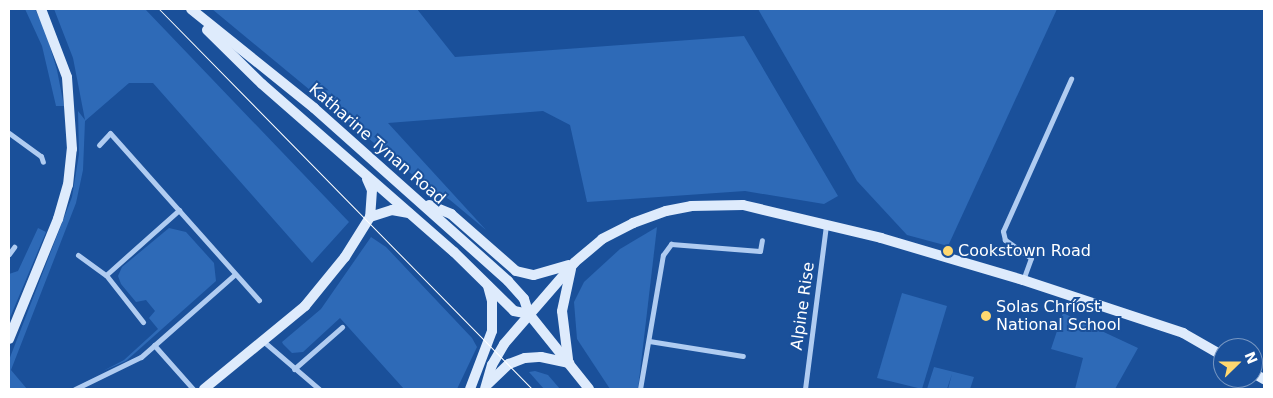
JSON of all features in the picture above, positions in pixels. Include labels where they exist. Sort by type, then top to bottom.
[{"type":"street","points":[[9,339],[58,219],[68,185],[72,149],[67,77],[42,9]]},
{"type":"street","name":"Katharine Tynan Road","points":[[190,9],[262,84],[411,214],[514,311],[529,314]]},
{"type":"street","name":"Katharine Tynan Road","points":[[190,9],[314,108],[508,282],[524,298],[529,314],[589,389]]},
{"type":"street","points":[[1023,280],[1031,258],[1005,240],[1003,231],[1071,79]]},
{"type":"street","points":[[9,133],[41,156],[43,162]]},
{"type":"street","points":[[100,145],[110,133],[259,300]]},
{"type":"street","name":"Katharine Tynan Road","points":[[365,175],[372,190],[370,216]]},
{"type":"street","points":[[421,202],[451,214],[516,271],[534,275],[574,262]]},
{"type":"street","points":[[485,387],[498,354],[529,314],[574,262],[602,239],[633,223],[666,211],[691,206],[742,205],[881,238],[1023,280],[1183,333],[1213,350]]},
{"type":"street","points":[[106,275],[179,210]]},
{"type":"street","points":[[204,389],[305,306],[345,257],[370,216],[392,210],[411,214]]},
{"type":"street","name":"Alpine Rise","points":[[805,389],[826,226]]},
{"type":"street","points":[[640,389],[663,255],[671,244],[760,252],[762,240]]},
{"type":"street","points":[[9,254],[14,247]]},
{"type":"street","points":[[78,254],[106,275],[143,322]]},
{"type":"street","points":[[485,387],[509,364],[525,358],[541,357],[569,363],[562,311],[567,278],[574,262]]},
{"type":"street","points":[[75,389],[141,357],[235,274]]},
{"type":"street","points":[[470,389],[492,331],[492,301],[486,283]]},
{"type":"street","points":[[294,369],[342,327]]},
{"type":"street","points":[[263,340],[319,389]]},
{"type":"street","points":[[649,341],[743,356]]},
{"type":"street","points":[[154,345],[193,389]]},
{"type":"shaded area","points":[[25,9],[35,9],[45,30],[57,70],[64,106],[56,106],[42,46]]},
{"type":"shaded area","points":[[54,9],[145,9],[349,222],[312,263],[153,83],[129,83],[85,121],[83,170],[76,203],[11,370],[27,389],[9,389],[9,360],[72,197],[79,154],[78,111],[85,120],[73,58]]},
{"type":"shaded area","points":[[212,9],[417,9],[455,57],[744,36],[838,196],[824,204],[745,191],[587,202],[570,125],[543,111],[388,123],[486,230],[450,200],[420,181]]},
{"type":"shaded area","points":[[758,9],[1057,9],[948,246],[907,235],[857,181]]},
{"type":"shaded area","points":[[657,227],[638,389],[610,389],[577,339],[574,302],[584,282],[620,249]]},
{"type":"shaded area","points":[[38,228],[46,232],[9,320],[9,274],[18,271]]},
{"type":"shaded area","points":[[169,228],[186,232],[214,263],[216,281],[126,361],[103,371],[124,360],[158,329],[149,318],[155,311],[146,300],[136,302],[121,284],[118,276],[122,267]]},
{"type":"shaded area","points":[[371,237],[386,247],[472,338],[477,347],[457,389],[404,389],[340,318],[303,352],[292,353],[283,344],[282,342],[321,309]]},
{"type":"shaded area","points":[[902,293],[947,306],[922,389],[877,378]]},
{"type":"shaded area","points":[[1063,313],[1138,348],[1115,389],[1075,389],[1083,358],[1051,349]]},
{"type":"shaded area","points":[[934,367],[974,377],[970,389],[948,389],[952,374],[947,389],[927,389]]},
{"type":"shaded area","points":[[535,371],[548,375],[560,389],[544,389],[529,372]]},
{"type":"tram line","points":[[159,9],[532,389]]},
{"type":"place","name":"Cookstown Road","points":[[948,251]]},
{"type":"place","name":"Solas Chríost National School","points":[[986,316]]}]
